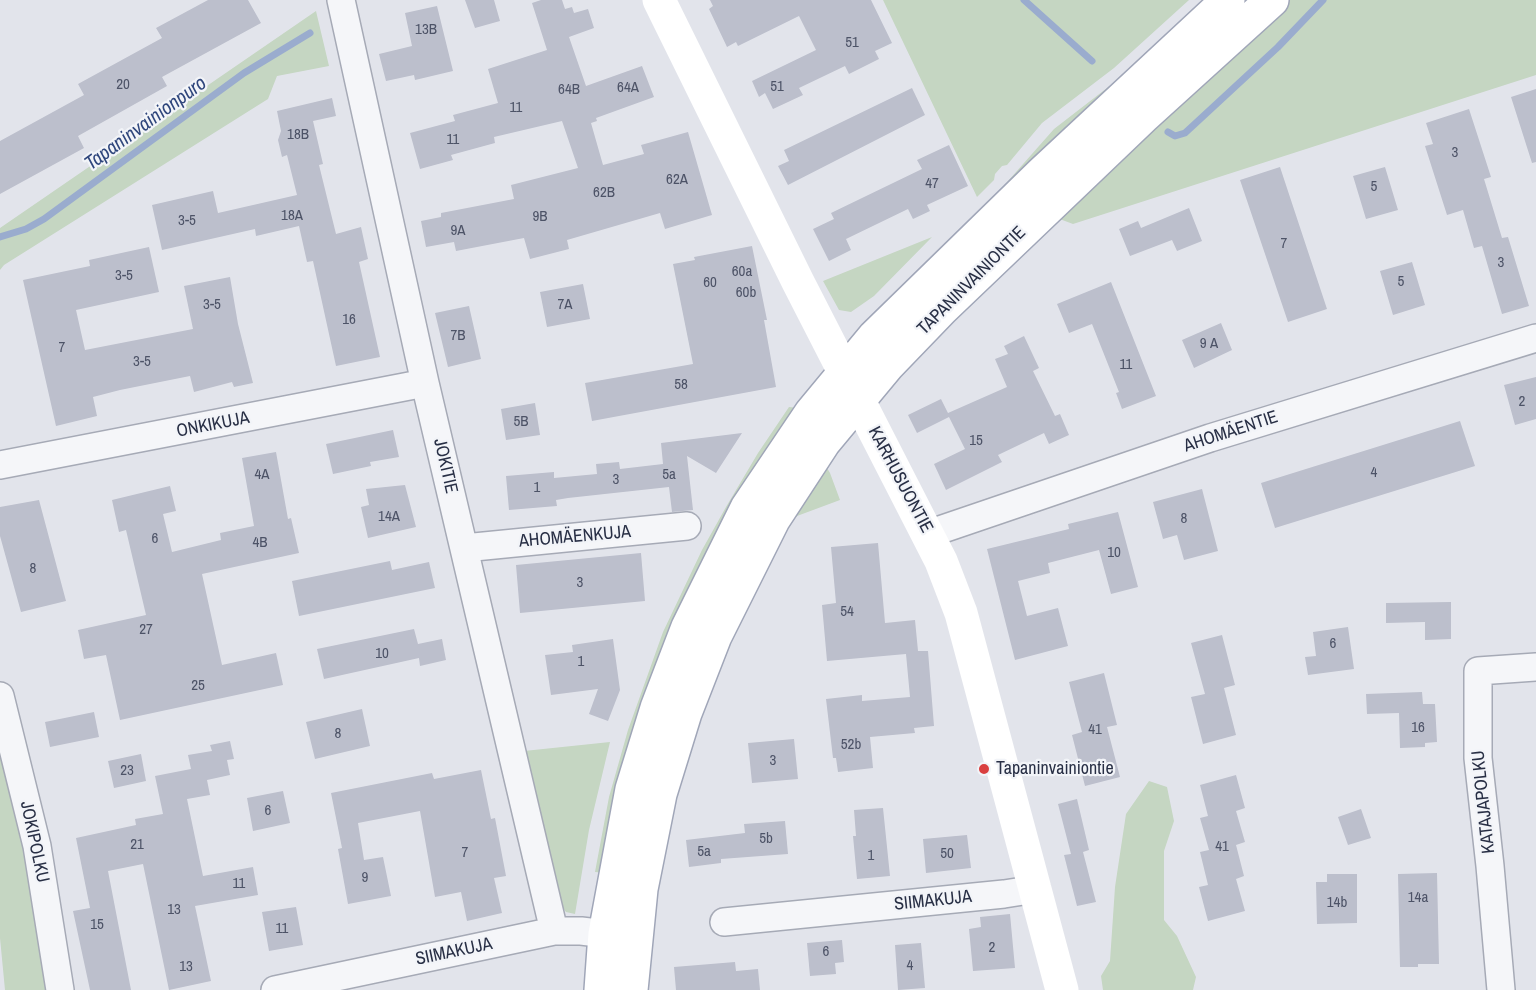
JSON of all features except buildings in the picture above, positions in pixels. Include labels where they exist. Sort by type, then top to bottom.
[{"type":"main road","name":"KARHUSUONTIE","points":[[658,0],[859,402],[928,534],[962,613],[1062,990]]},
{"type":"main road","name":"TAPANINVAINIONTIE","points":[[631,990],[620,936],[632,789],[657,708],[688,627],[747,508],[811,412],[874,337],[1042,173],[1228,0]]},
{"type":"main road","name":"TAPANINVAINIONTIE","points":[[601,990],[620,936],[642,889],[660,794],[685,713],[715,636],[774,520],[824,442],[888,365],[1018,234],[1272,0]]},
{"type":"street","name":"JOKITIE","points":[[341,0],[425,383],[554,931]]},
{"type":"street","name":"AHOMÄENTIE","points":[[928,534],[1210,438],[1536,338]]},
{"type":"street","name":"ONKIKUJA","points":[[0,465],[425,383]]},
{"type":"street","name":"AHOMÄENKUJA","points":[[464,548],[687,526]]},
{"type":"street","name":"KATAJAPOLKU","points":[[1500,990],[1478,758],[1478,671],[1536,667]]},
{"type":"street","name":"JOKIPOLKU","points":[[0,696],[37,846],[60,990]]},
{"type":"street","name":"SIIMAKUJA","points":[[724,922],[981,897],[1036,889]]},
{"type":"street","name":"SIIMAKUJA","points":[[275,990],[554,931],[581,931],[620,936]]},
{"type":"green space","points":[[883,0],[1189,0],[1114,68],[1042,123],[977,197]]},
{"type":"green space","points":[[1281,0],[1536,0],[1536,75],[1073,224],[1057,218]]},
{"type":"green space","points":[[316,11],[329,66],[277,76],[268,99],[4,265],[0,270],[0,228]]},
{"type":"green space","points":[[1129,71],[873,315],[1001,189],[1054,129]]},
{"type":"green space","points":[[932,237],[874,296],[851,312],[839,310],[823,281]]},
{"type":"green space","points":[[789,407],[799,408],[606,873],[595,872],[609,797],[628,730],[663,632],[702,550],[726,507]]},
{"type":"green space","points":[[822,460],[830,473],[840,500],[797,516],[782,534],[765,565],[726,647],[697,722],[675,794],[657,881],[650,882],[656,844],[677,766],[691,718],[719,645],[744,591],[778,529]]},
{"type":"green space","points":[[0,731],[26,835],[51,990],[5,990],[0,938]]},
{"type":"green space","points":[[610,742],[589,830],[575,914],[566,912],[559,903],[524,751]]},
{"type":"green space","points":[[1149,781],[1167,787],[1174,821],[1164,851],[1164,920],[1177,936],[1196,977],[1193,990],[1103,990],[1101,976],[1110,961],[1115,887],[1126,814]]},
{"type":"waterway","name":"Tapaninvainionpuro","points":[[1024,0],[1092,61]]},
{"type":"waterway","name":"Tapaninvainionpuro","points":[[1168,132],[1175,136],[1185,133],[1278,47],[1323,0]]},
{"type":"waterway","name":"Tapaninvainionpuro","points":[[0,237],[26,229],[44,219],[244,73],[310,33]]},
{"type":"place","name":"Tapaninvainiontie","points":[[984,769]]}]
